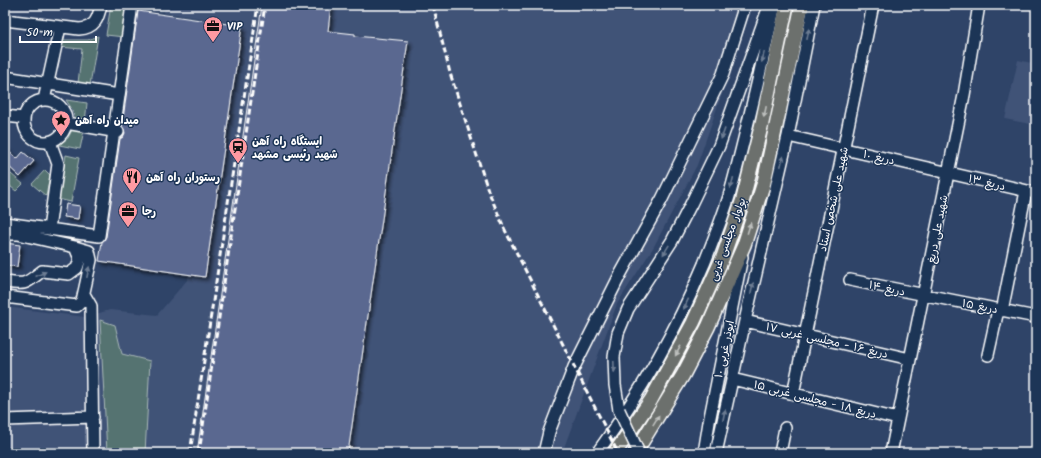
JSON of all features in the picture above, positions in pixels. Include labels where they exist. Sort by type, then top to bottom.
[{"type":"main road","points":[[770,88],[779,5]]},
{"type":"main road","name":"بولوار مجلسی غربی","points":[[615,453],[651,400],[693,323],[723,257],[743,200],[770,88],[787,5]]},
{"type":"main road","name":"بولوار مجلسی غربی","points":[[635,453],[683,375],[708,327],[744,245],[764,182],[802,5]]},
{"type":"street","points":[[5,20],[87,29],[93,24],[98,16],[101,5]]},
{"type":"street","points":[[5,223],[99,236],[116,132],[119,95],[132,5]]},
{"type":"street","points":[[544,453],[549,432],[574,367],[620,275],[662,199],[723,74],[745,5]]},
{"type":"street","points":[[639,453],[619,410],[615,385],[614,357],[618,333],[628,309],[678,228],[719,146],[769,5]]},
{"type":"street","points":[[597,453],[655,365],[676,326],[712,245],[730,194],[775,5]]},
{"type":"street","points":[[716,453],[788,136],[814,5]]},
{"type":"street","name":"شهید علی شخص استاد","points":[[793,394],[873,5]]},
{"type":"street","name":"شهید علی دریغ","points":[[891,453],[964,95],[979,5]]},
{"type":"street","points":[[44,100],[60,27]]},
{"type":"street","points":[[5,77],[119,95]]},
{"type":"street","points":[[44,100],[51,101],[58,104],[66,116],[65,129],[56,139],[50,142],[43,142],[36,140],[27,131],[24,125],[24,118],[26,111],[37,102],[44,100]]},
{"type":"street","points":[[5,116],[24,118]]},
{"type":"street","points":[[66,123],[116,132]]},
{"type":"street","name":"دریغ ۱۰","points":[[788,136],[948,173]]},
{"type":"street","points":[[49,229],[58,164],[50,142]]},
{"type":"street","name":"دریغ ۱۳","points":[[948,173],[1031,192]]},
{"type":"street","points":[[988,355],[1031,192]]},
{"type":"street","points":[[5,234],[18,234],[75,247],[89,251],[91,255],[84,294],[82,301],[77,306],[5,297]]},
{"type":"street","name":"ابوذر غربی ۱۰","points":[[704,453],[744,245]]},
{"type":"street","points":[[5,282],[25,284],[42,271],[69,274],[73,272],[79,264],[80,259],[75,247]]},
{"type":"street","name":"دریغ ۱۴","points":[[850,280],[923,295]]},
{"type":"street","points":[[84,294],[91,306],[94,453]]},
{"type":"street","name":"دریغ ۱۵","points":[[923,295],[1036,317]]},
{"type":"street","name":"دریغ ۱۶ - مجلسی غربی ۱۷","points":[[745,321],[910,359]]},
{"type":"street","name":"دریغ ۱۸ - مجلسی غربی ۱۵","points":[[732,378],[898,419]]},
{"type":"street","points":[[5,420],[93,417]]},
{"type":"street","points":[[780,453],[785,428]]},
{"type":"shaded area","points":[[165,5],[753,5],[697,165],[653,248],[617,304],[562,453],[5,453],[5,307],[85,317],[110,310],[157,315],[188,279],[225,22],[164,13]]},
{"type":"shaded area","points":[[1018,60],[1036,64],[1036,125],[1005,119]]},
{"type":"green space","points":[[111,5],[129,5],[124,37],[106,35]]},
{"type":"green space","points":[[98,36],[90,85],[78,83],[82,49],[59,47],[64,40],[88,40]]},
{"type":"green space","points":[[66,100],[87,103],[85,123],[75,120],[72,109]]},
{"type":"green space","points":[[73,128],[84,130],[80,149],[59,145],[68,138]]},
{"type":"green space","points":[[66,155],[79,158],[71,202],[58,199]]},
{"type":"green space","points":[[5,169],[23,184],[16,191],[5,182]]},
{"type":"green space","points":[[45,170],[50,175],[46,196],[32,184]]},
{"type":"green space","points":[[100,320],[115,325],[122,354],[150,361],[145,453],[107,453]]},
{"type":"building","points":[[262,5],[331,5],[328,31],[355,34],[355,36],[408,41],[348,453],[197,453]]},
{"type":"building","name":"ایستگاه راه آهن شهید رئیسی مشهد","points":[[138,11],[242,26],[205,277],[99,261],[102,242],[106,237],[120,139],[125,133],[122,126]]},
{"type":"building","points":[[5,148],[17,159],[23,152],[34,161],[20,177],[5,163]]},
{"type":"building","points":[[66,204],[80,206],[78,219],[64,217]]},
{"type":"building","points":[[5,243],[20,245],[17,267],[5,265]]},
{"type":"railway","points":[[190,453],[258,5]]},
{"type":"railway","points":[[199,453],[265,5]]},
{"type":"railway","points":[[433,5],[450,73],[488,190],[505,230],[618,453]]},
{"type":"place","name":"VIP","points":[[213,43]]},
{"type":"place","name":"میدان راه آهن","points":[[61,137]]},
{"type":"place","name":"ایستگاه راه آهن شهید رئیسی مشهد","points":[[238,164]]},
{"type":"place","name":"رستوران راه آهن","points":[[132,194]]},
{"type":"place","name":"رجا","points":[[128,228]]}]
